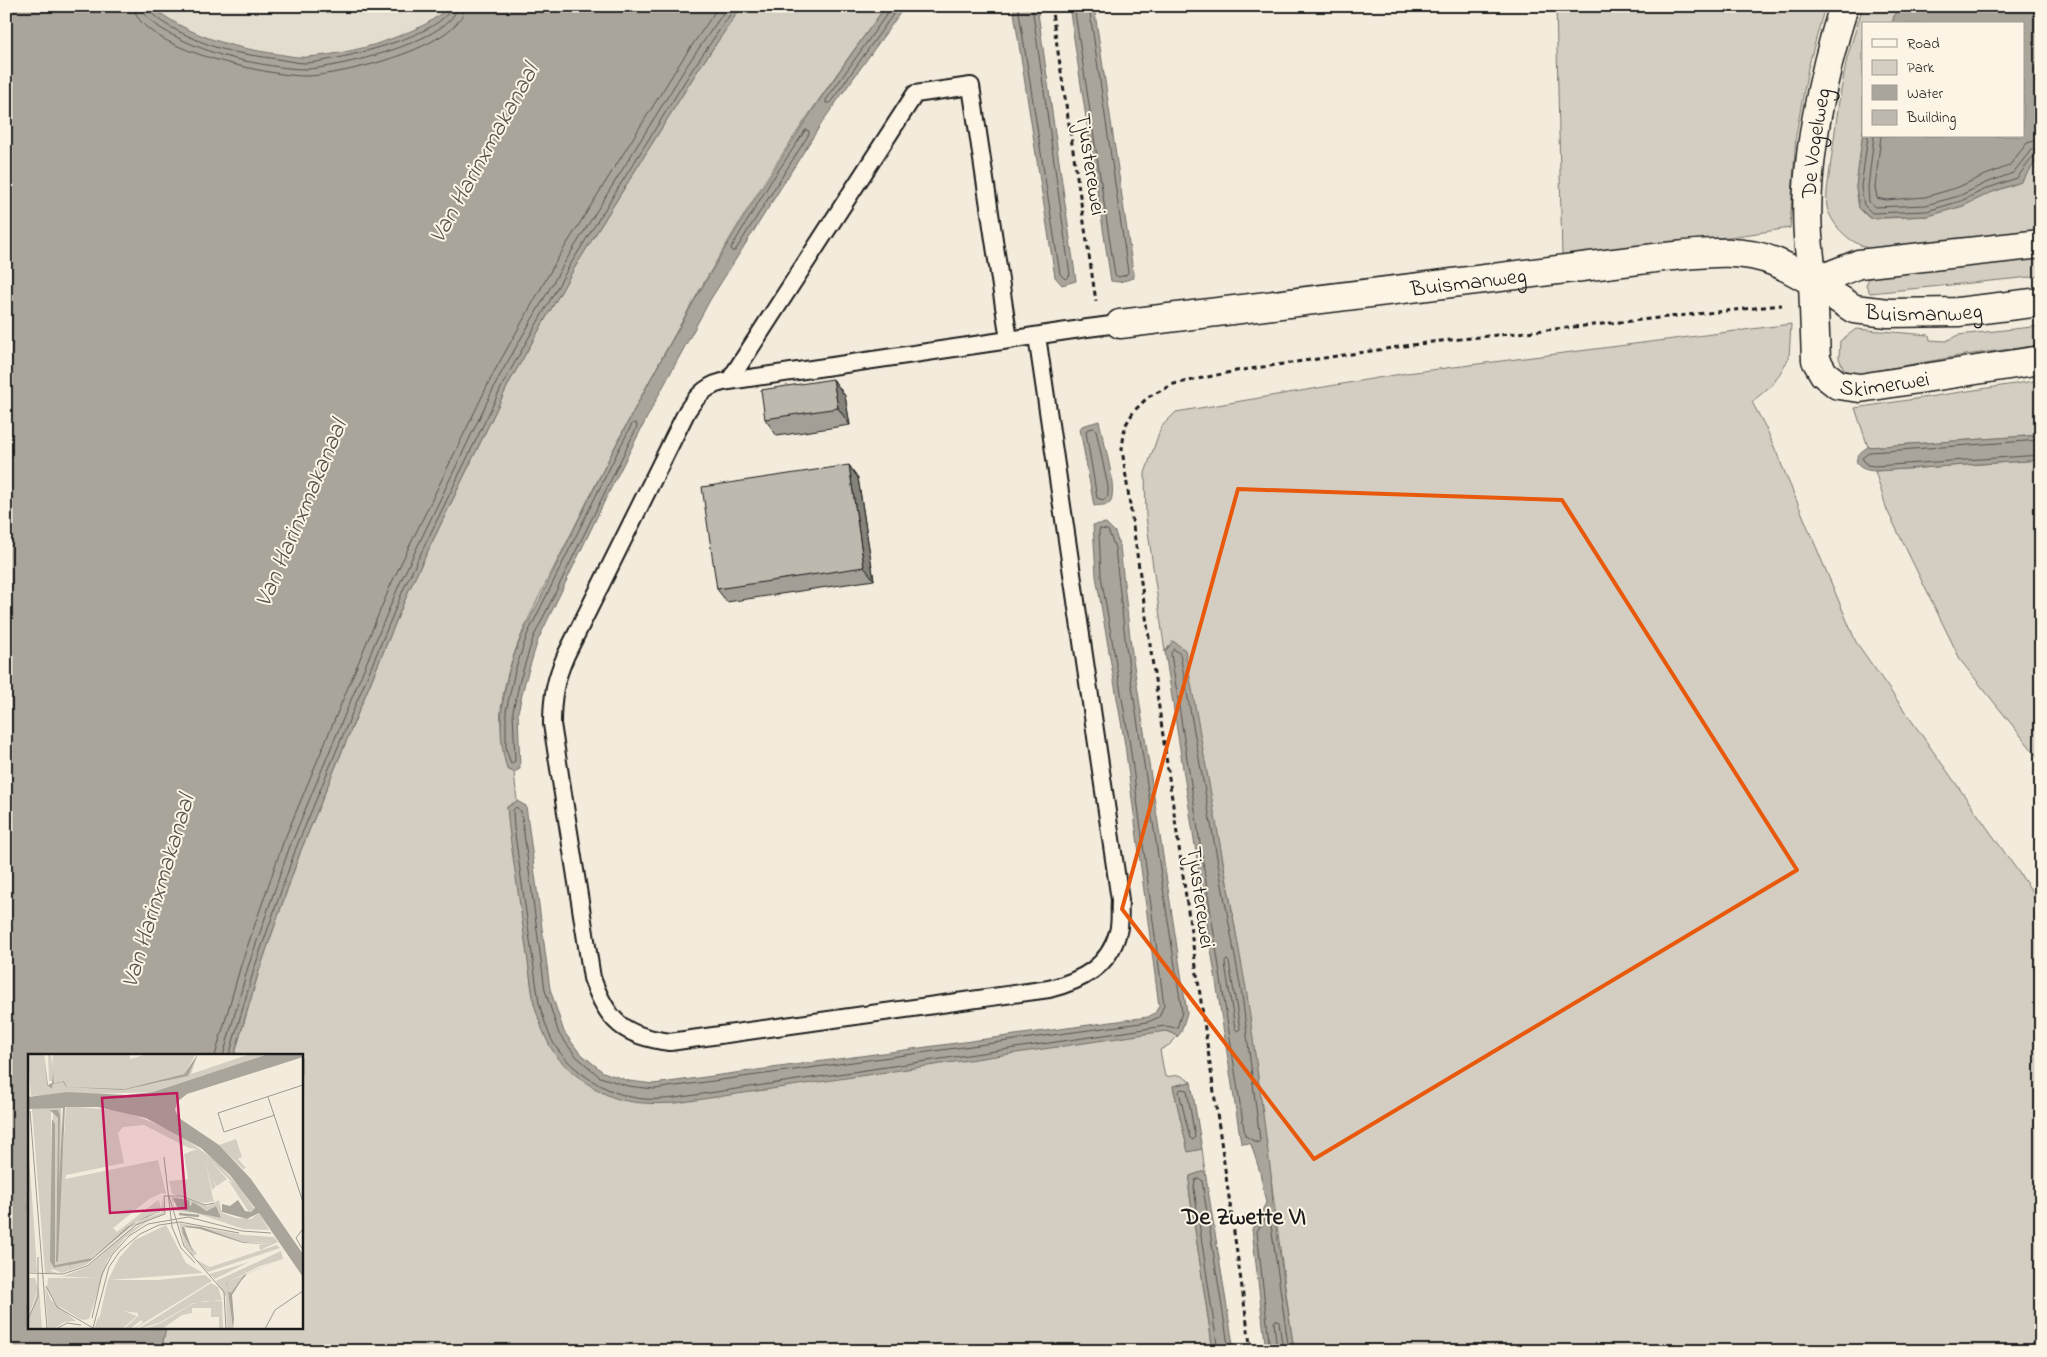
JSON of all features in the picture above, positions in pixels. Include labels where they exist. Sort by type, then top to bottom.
[{"type":"street","name":"De Vogelweg","points":[[1813,282],[1808,235],[1809,181],[1817,119],[1844,6]]},
{"type":"street","name":"Buismanweg","points":[[1813,282],[1859,264],[2041,244]]},
{"type":"street","name":"Buismanweg","points":[[1110,325],[1653,258],[1712,253],[1736,253],[1774,261],[1813,282],[1854,309],[1888,313],[1958,312],[2041,302]]},
{"type":"street","name":"Skimerwei","points":[[1813,282],[1816,360],[1824,374],[1838,385],[1860,388],[2041,360]]},
{"type":"lane","points":[[730,382],[915,94],[971,86],[1010,340]]},
{"type":"lane","points":[[1036,336],[1120,900],[1118,931],[1109,953],[1097,967],[1081,979],[1049,989],[670,1042],[645,1039],[627,1030],[609,1015],[600,1000],[592,978],[552,724],[552,699],[556,677],[566,655],[696,397],[708,388],[730,382],[1036,336],[1110,325]]},
{"type":"path","name":"Tjusterewei","points":[[1051,6],[1110,325]]},
{"type":"path","name":"Tjusterewei","points":[[1251,1351],[1122,449],[1125,426],[1134,411],[1148,397],[1174,384],[1236,371],[1432,342],[1785,305],[1813,282]]},
{"type":"highlighted area","points":[[1238,489],[1562,500],[1797,870],[1314,1159],[1122,909]]},
{"type":"shaded area","points":[[151,6],[448,6],[443,12],[418,28],[384,42],[348,51],[306,58],[258,51],[216,42],[169,21]]},
{"type":"green space","points":[[742,6],[886,6],[824,92],[779,159],[688,310],[617,442],[529,618],[511,662],[501,709],[502,739],[507,769],[514,772],[517,801],[507,807],[534,1004],[598,1090],[1166,1031],[1178,1036],[1169,1045],[1160,1050],[1165,1077],[1180,1075],[1191,1082],[1173,1086],[1188,1151],[1202,1149],[1205,1171],[1190,1176],[1189,1189],[1213,1351],[161,1351],[166,1330],[302,1330],[302,1054],[235,1054],[259,971],[301,850],[409,590],[510,381],[575,267],[696,73]]},
{"type":"green space","points":[[1556,6],[1825,6],[1808,68],[1796,135],[1790,228],[1562,257]]},
{"type":"green space","points":[[1863,6],[1897,6],[1893,22],[1862,22],[1862,138],[1856,187],[1859,208],[1869,218],[1928,216],[1963,206],[1990,193],[2021,182],[2041,155],[2041,233],[1879,251],[1854,242],[1840,230],[1830,216],[1827,207],[1827,191],[1839,101],[1847,58]]},
{"type":"green space","points":[[2041,254],[2041,276],[1870,293],[1866,285],[1869,278],[1888,273],[1915,272],[1919,268]]},
{"type":"green space","points":[[1791,324],[1789,358],[1774,383],[1752,402],[1767,430],[1856,642],[2041,904],[2041,1351],[1294,1351],[1248,1007],[1225,870],[1202,762],[1169,645],[1165,652],[1146,517],[1145,473],[1161,427],[1176,412],[1407,373]]},
{"type":"green space","points":[[2041,326],[2041,345],[1965,355],[1858,374],[1844,370],[1839,358],[1840,341],[1856,329],[1929,335],[1930,340],[1946,341],[1958,335]]},
{"type":"green space","points":[[2041,380],[2041,435],[1868,447],[1855,408]]},
{"type":"green space","points":[[2041,460],[2041,761],[1961,661],[1887,510],[1875,471]]},
{"type":"water","name":"Van Harinxmakanaal","points":[[6,6],[151,6],[180,25],[210,39],[243,48],[303,57],[341,53],[386,41],[424,25],[437,17],[448,6],[742,6],[696,73],[575,267],[510,381],[409,590],[301,850],[259,971],[235,1054],[28,1054],[28,1330],[166,1330],[161,1351],[6,1351]]},
{"type":"water","points":[[886,6],[905,6],[825,118],[710,300],[606,498],[538,640],[518,712],[520,769],[514,772],[507,769],[502,744],[501,720],[509,671],[515,652],[617,443],[687,314],[762,188],[802,126]]},
{"type":"water","points":[[1013,6],[1037,6],[1076,281],[1062,285],[1055,277]]},
{"type":"water","points":[[1069,6],[1094,6],[1134,278],[1119,282],[1111,281]]},
{"type":"water","points":[[1897,6],[2041,6],[2041,155],[2021,182],[1990,193],[1963,206],[1928,216],[1870,218],[1859,208],[1856,187],[1862,138],[2024,138],[2024,22],[1893,22]]},
{"type":"water","points":[[1099,421],[1109,464],[1112,498],[1109,503],[1094,506],[1080,429],[1082,426]]},
{"type":"water","points":[[2041,435],[2041,460],[1875,471],[1863,468],[1857,463],[1858,455],[1868,447]]},
{"type":"water","points":[[1106,523],[1115,532],[1120,547],[1131,646],[1187,1013],[1178,1036],[1166,1031],[676,1103],[655,1104],[622,1100],[603,1093],[574,1074],[553,1051],[542,1028],[534,1004],[507,807],[517,801],[526,806],[550,989],[564,1032],[579,1052],[603,1072],[629,1081],[654,1084],[1148,1017],[1155,1013],[1159,1006],[1125,745],[1096,576],[1093,525]]},
{"type":"water","points":[[1173,641],[1185,650],[1247,994],[1271,1174],[1273,1207],[1294,1351],[1266,1351],[1252,1229],[1266,1203],[1260,1172],[1251,1144],[1241,1143],[1165,652]]},
{"type":"water","points":[[1191,1082],[1202,1149],[1188,1152],[1173,1086]]},
{"type":"water","points":[[1205,1171],[1234,1351],[1213,1351],[1189,1189],[1190,1176]]},
{"type":"building","points":[[833,379],[838,408],[765,419],[761,390]]},
{"type":"building","points":[[849,465],[864,567],[717,589],[702,487]]},
{"type":"district","name":"De Zwette VI","points":[[1244,1216]]}]
